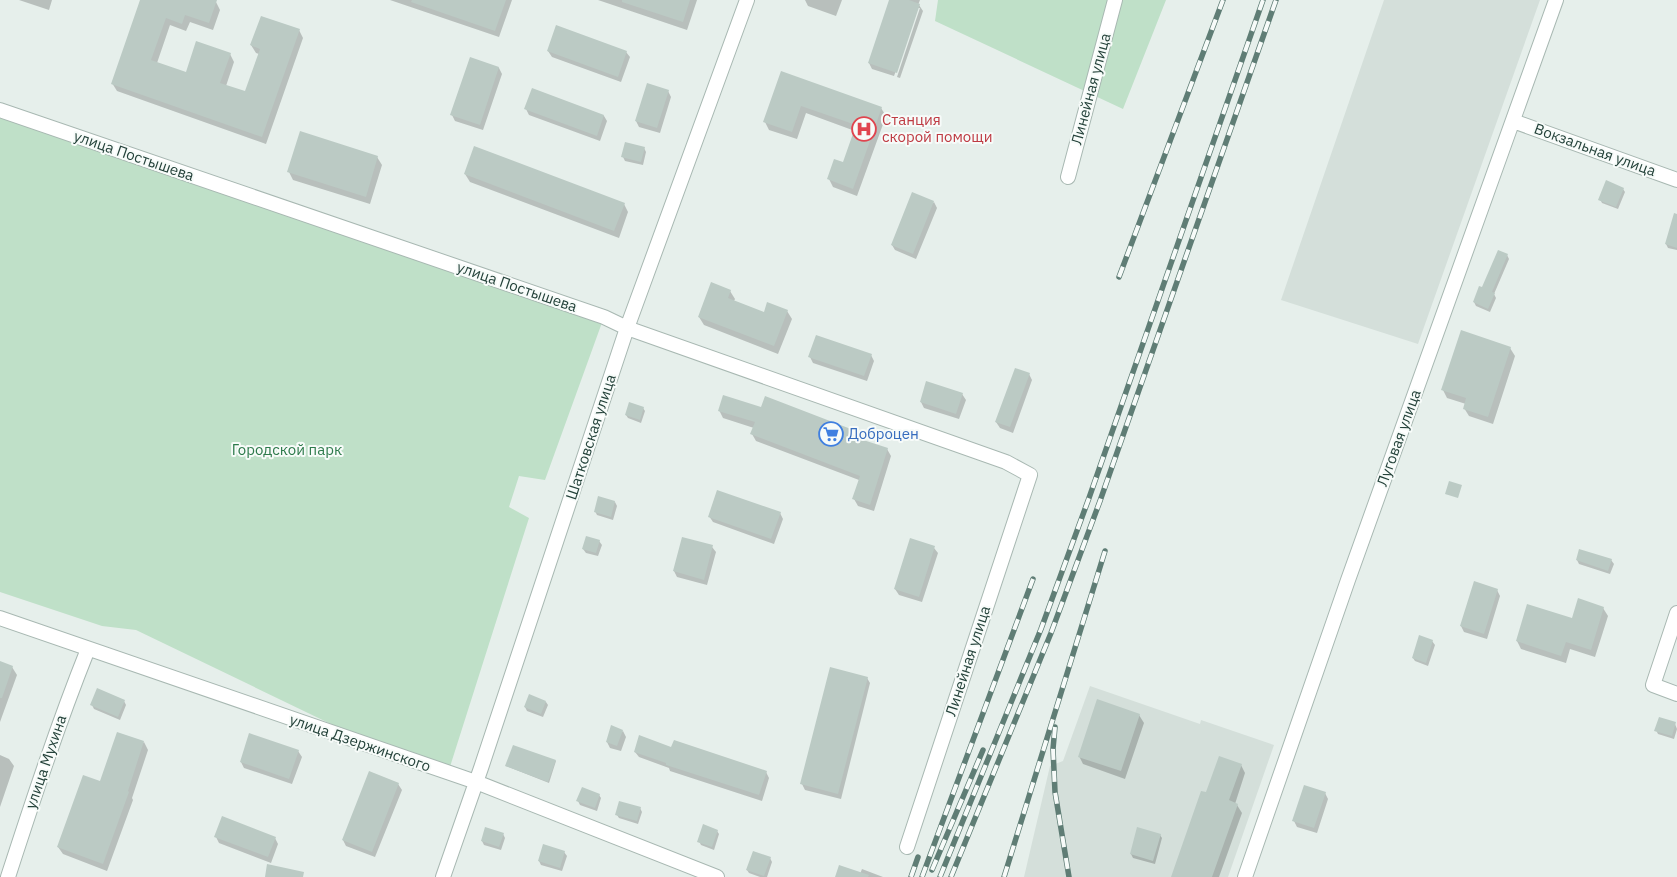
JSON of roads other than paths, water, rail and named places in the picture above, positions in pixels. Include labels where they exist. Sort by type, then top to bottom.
[{"type":"street","name":"Шатковская улица","points":[[443,877],[627,328],[747,0]]},
{"type":"street","name":"Линейная улица","points":[[1068,177],[1115,0]]},
{"type":"street","name":"Луговая улица","points":[[1245,877],[1355,561],[1556,0]]},
{"type":"street","name":"улица Постышева","points":[[0,110],[604,317],[627,328],[1006,462],[1030,474]]},
{"type":"street","name":"Вокзальная улица","points":[[1514,121],[1677,180]]},
{"type":"street","name":"Линейная улица","points":[[907,847],[1030,474]]},
{"type":"street","points":[[1677,613],[1653,685],[1677,694]]},
{"type":"street","name":"улица Дзержинского","points":[[0,618],[476,782],[717,877]]},
{"type":"street","name":"улица Мухина","points":[[8,877],[38,783],[88,649]]},
{"type":"railway","points":[[1119,277],[1223,0]]},
{"type":"railway","points":[[940,877],[1041,629],[1089,498],[1263,0]]},
{"type":"railway","points":[[951,877],[1051,633],[1100,501],[1276,0]]},
{"type":"railway","points":[[1004,877],[1105,551]]},
{"type":"railway","points":[[922,877],[1033,579]]},
{"type":"railway","points":[[1055,727],[1053,749],[1055,792],[1069,877]]},
{"type":"railway","points":[[932,870],[983,750]]},
{"type":"railway","points":[[911,877],[918,857]]},
{"type":"place","name":"Станция скорой помощи","points":[[864,129]]},
{"type":"place","name":"Доброцен","points":[[831,434]]},
{"type":"park label","name":"Городской парк","points":[[287,450]]}]
